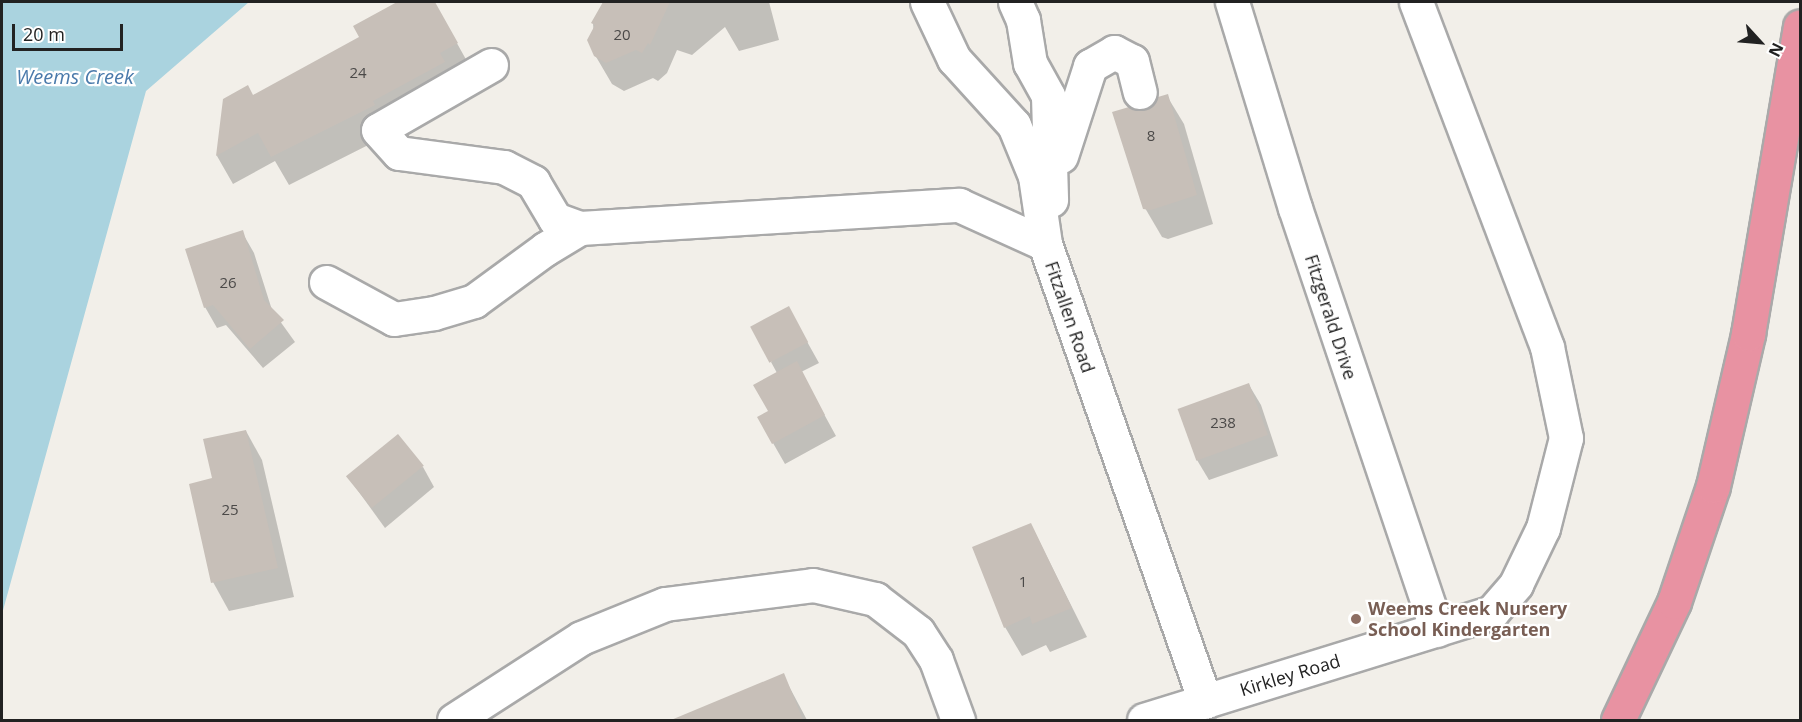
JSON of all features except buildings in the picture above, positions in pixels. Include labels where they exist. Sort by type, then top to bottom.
[{"type":"highway","points":[[1618,720],[1674,602],[1713,486],[1748,334],[1800,26]]},
{"type":"street","points":[[927,2],[954,58],[1014,125],[1035,176],[1045,244]]},
{"type":"street","points":[[1015,2],[1023,20],[1030,63],[1048,96],[1053,186]]},
{"type":"street","name":"Fitzgerald Drive","points":[[1232,2],[1294,208],[1437,630]]},
{"type":"street","name":"Kirkley Road","points":[[1155,719],[1492,612],[1516,584],[1543,528],[1566,438],[1547,347],[1416,2]]},
{"type":"street","points":[[1045,244],[1053,186],[1090,66],[1114,52],[1132,61],[1140,92]]},
{"type":"street","points":[[490,65],[378,130],[399,153],[504,167],[533,182],[555,219],[580,228]]},
{"type":"street","name":"Fitzallen Road","points":[[580,228],[959,205],[1045,244],[1205,702]]},
{"type":"street","points":[[326,282],[394,319],[434,313],[474,302],[545,249],[580,228]]},
{"type":"street","points":[[454,720],[581,638],[665,604],[813,585],[875,599],[918,632],[936,660],[958,720]]},
{"type":"water","name":"Weems Creek","points":[[2,2],[249,2],[146,91],[2,614]]},
{"type":"place","name":"Weems Creek Nursery School Kindergarten","points":[[1356,619]]}]
